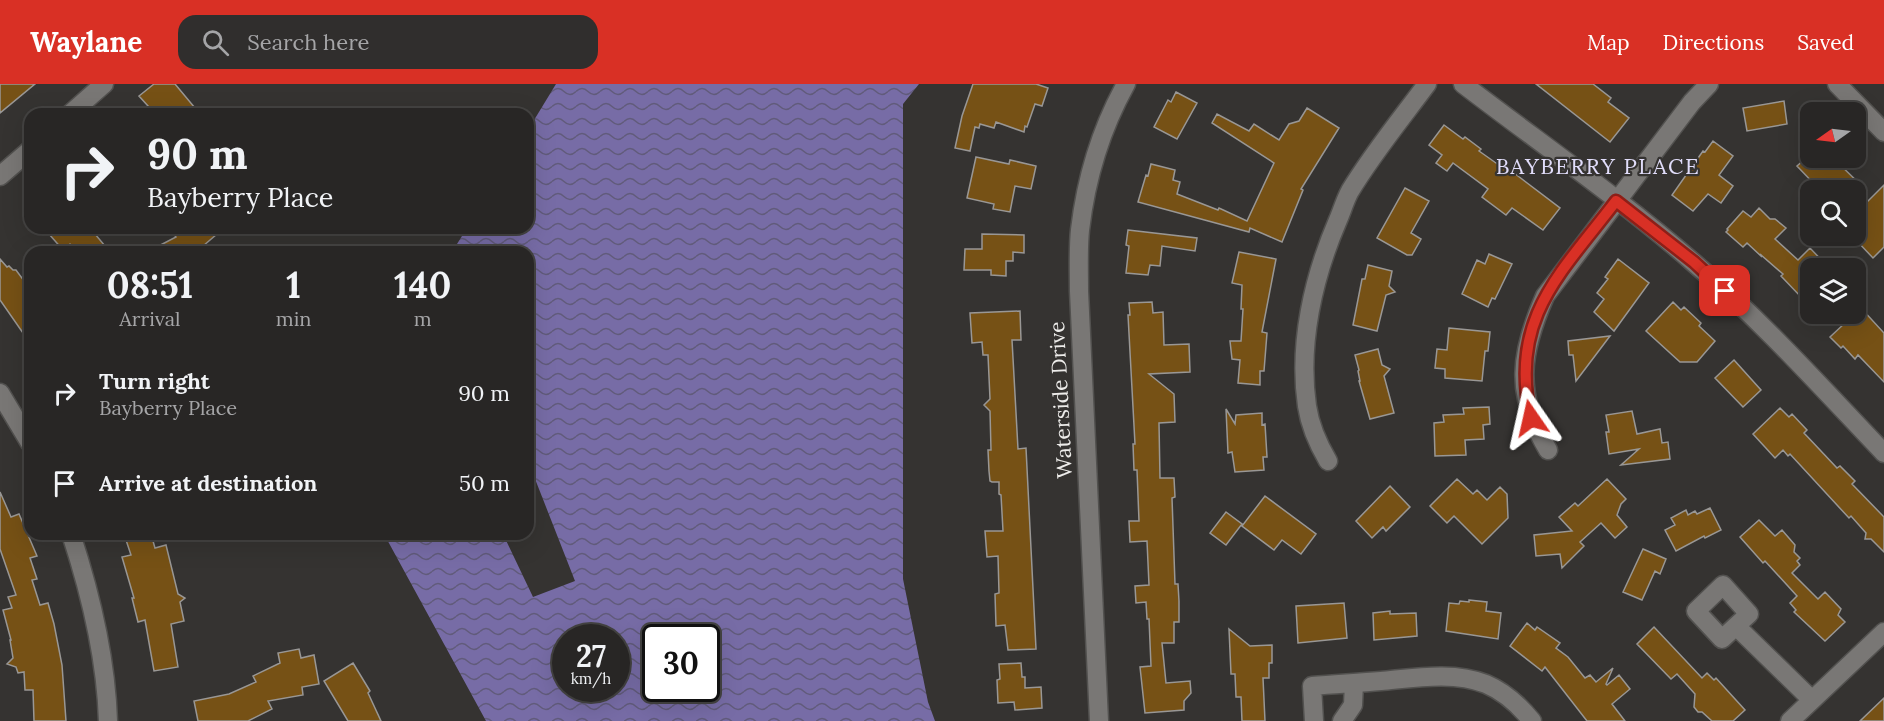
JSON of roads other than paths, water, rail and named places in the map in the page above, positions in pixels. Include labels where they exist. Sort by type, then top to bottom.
[{"type":"street","points":[[79,108],[104,84]]},
{"type":"street","name":"Waterside Drive","points":[[1099,721],[1079,301],[1080,233],[1084,205],[1099,144],[1126,84]]},
{"type":"street","points":[[1328,461],[1318,445],[1311,424],[1304,375],[1306,334],[1322,261],[1349,194],[1369,160],[1427,84]]},
{"type":"street","points":[[1463,84],[1694,262],[1757,320],[1884,453]]},
{"type":"street","points":[[1548,450],[1531,418],[1526,396],[1525,374],[1527,348],[1533,325],[1545,296],[1692,102],[1709,84]]},
{"type":"street","points":[[1837,84],[1884,132]]},
{"type":"street","points":[[0,176],[24,155]]},
{"type":"street","points":[[0,393],[24,432]]},
{"type":"street","points":[[73,540],[91,599],[98,632],[107,695],[108,721]]},
{"type":"street","points":[[1736,626],[1812,700]]},
{"type":"street","points":[[1790,721],[1884,633]]},
{"type":"street","points":[[1314,721],[1312,686],[1429,678],[1470,680],[1486,685],[1512,699],[1532,721]]},
{"type":"street","points":[[1342,721],[1353,705],[1354,683]]},
{"type":"water","points":[[556,84],[919,84],[903,104],[903,579],[928,702],[935,721],[486,721],[387,540],[506,540],[533,597],[575,581],[534,476],[534,246],[456,246],[463,234],[534,234],[534,120]]},
{"type":"district","name":"BAYBERRY PLACE","points":[[1598,166]]}]
